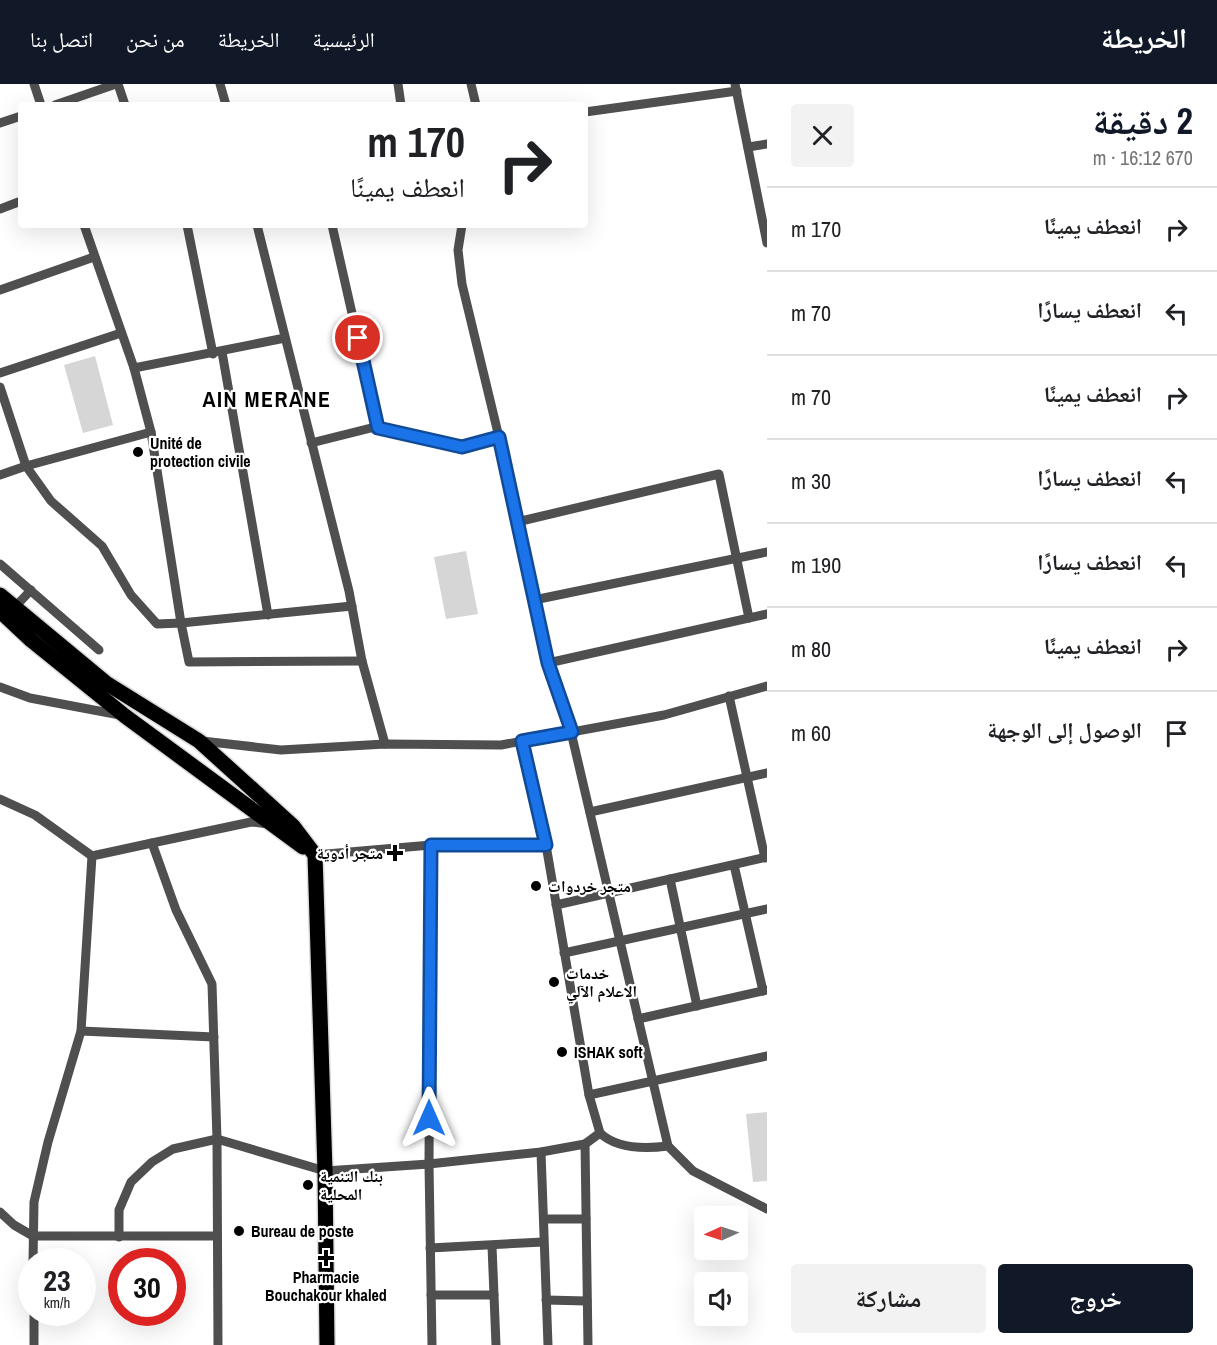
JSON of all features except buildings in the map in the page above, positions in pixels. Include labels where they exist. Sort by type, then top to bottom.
[{"type":"main road","points":[[0,595],[7,610],[31,640],[125,716],[229,791],[269,824],[315,855]]},
{"type":"main road","points":[[7,610],[106,683],[199,741],[248,788],[293,826],[315,855],[325,1171],[327,1345]]},
{"type":"street","points":[[33,84],[40,102]]},
{"type":"street","points":[[64,102],[117,84],[124,102]]},
{"type":"street","points":[[220,84],[225,102]]},
{"type":"street","points":[[398,84],[401,102]]},
{"type":"street","points":[[471,84],[475,102]]},
{"type":"street","points":[[588,112],[736,87],[767,243]]},
{"type":"street","points":[[0,123],[18,117]]},
{"type":"street","points":[[748,147],[767,144]]},
{"type":"street","points":[[0,209],[18,202]]},
{"type":"street","points":[[85,228],[134,368],[151,432],[189,662],[362,661]]},
{"type":"street","points":[[188,228],[218,353],[268,615]]},
{"type":"street","points":[[259,228],[352,606],[362,661],[385,744]]},
{"type":"street","points":[[333,228],[378,428]]},
{"type":"street","points":[[462,228],[458,250],[462,284],[499,437],[548,663],[572,732],[668,1146],[693,1171],[767,1209]]},
{"type":"street","points":[[0,290],[94,257]]},
{"type":"street","points":[[0,373],[121,333]]},
{"type":"street","points":[[134,368],[285,338]]},
{"type":"street","points":[[0,387],[26,466],[51,501],[102,546],[131,596],[158,624],[352,606]]},
{"type":"street","points":[[311,443],[378,428],[462,447],[499,437]]},
{"type":"street","points":[[0,475],[151,432]]},
{"type":"street","points":[[517,522],[719,474],[749,618]]},
{"type":"street","points":[[534,600],[767,552]]},
{"type":"street","points":[[0,564],[99,650]]},
{"type":"street","points":[[7,610],[31,590]]},
{"type":"street","points":[[548,663],[767,614]]},
{"type":"street","points":[[199,741],[281,750],[385,744],[501,745],[664,715],[767,686]]},
{"type":"street","points":[[0,687],[30,698],[125,716]]},
{"type":"street","points":[[556,905],[766,858],[729,696]]},
{"type":"street","points":[[522,741],[546,845],[589,1095],[600,1133],[609,1142],[647,1149],[668,1146]]},
{"type":"street","points":[[590,812],[767,773]]},
{"type":"street","points":[[2,798],[34,815],[92,856],[251,822],[269,824]]},
{"type":"street","points":[[152,843],[176,910],[212,984],[217,1139],[219,1345]]},
{"type":"street","points":[[315,855],[431,845],[546,845]]},
{"type":"street","points":[[431,845],[429,1164],[432,1345]]},
{"type":"street","points":[[33,1248],[34,1202],[48,1142],[81,1031],[92,856]]},
{"type":"street","points":[[638,1019],[765,991],[734,865]]},
{"type":"street","points":[[670,879],[697,1006]]},
{"type":"street","points":[[564,953],[767,909]]},
{"type":"street","points":[[81,1031],[214,1037]]},
{"type":"street","points":[[589,1095],[767,1056]]},
{"type":"street","points":[[118,1237],[119,1210],[131,1182],[152,1162],[173,1149],[217,1139],[325,1171],[429,1164],[541,1152],[585,1144],[600,1133]]},
{"type":"street","points":[[585,1144],[588,1345]]},
{"type":"street","points":[[541,1152],[548,1345]]},
{"type":"street","points":[[0,1212],[14,1225],[33,1236],[217,1236]]},
{"type":"street","points":[[544,1219],[586,1219]]},
{"type":"street","points":[[430,1248],[543,1242]]},
{"type":"street","points":[[492,1246],[496,1345]]},
{"type":"street","points":[[431,1295],[494,1295]]},
{"type":"street","points":[[546,1300],[587,1301]]},
{"type":"street","points":[[34,1326],[34,1345]]},
{"type":"shaded area","points":[[95,356],[113,425],[83,433],[64,365]]},
{"type":"shaded area","points":[[466,551],[478,614],[446,619],[434,557]]},
{"type":"shaded area","points":[[767,1112],[767,1181],[753,1182],[746,1114]]},
{"type":"place","name":"Unité de protection civile","points":[[138,452]]},
{"type":"place","name":"متجر أدوية","points":[[395,853]]},
{"type":"place","name":"متجر خردوات","points":[[536,886]]},
{"type":"place","name":"خدمات الاعلام الآلي","points":[[554,982]]},
{"type":"place","name":"ISHAK soft","points":[[562,1052]]},
{"type":"place","name":"بنك التنمية المحلية","points":[[308,1185]]},
{"type":"place","name":"Bureau de poste","points":[[239,1231]]},
{"type":"place","name":"Pharmacie Bouchakour khaled","points":[[326,1258]]},
{"type":"district","name":"AIN MERANE","points":[[267,399]]},
{"type":"route","points":[[358,338],[378,428],[462,447],[499,437],[548,663],[572,732],[522,741],[546,845],[431,845],[429,1118]]}]
